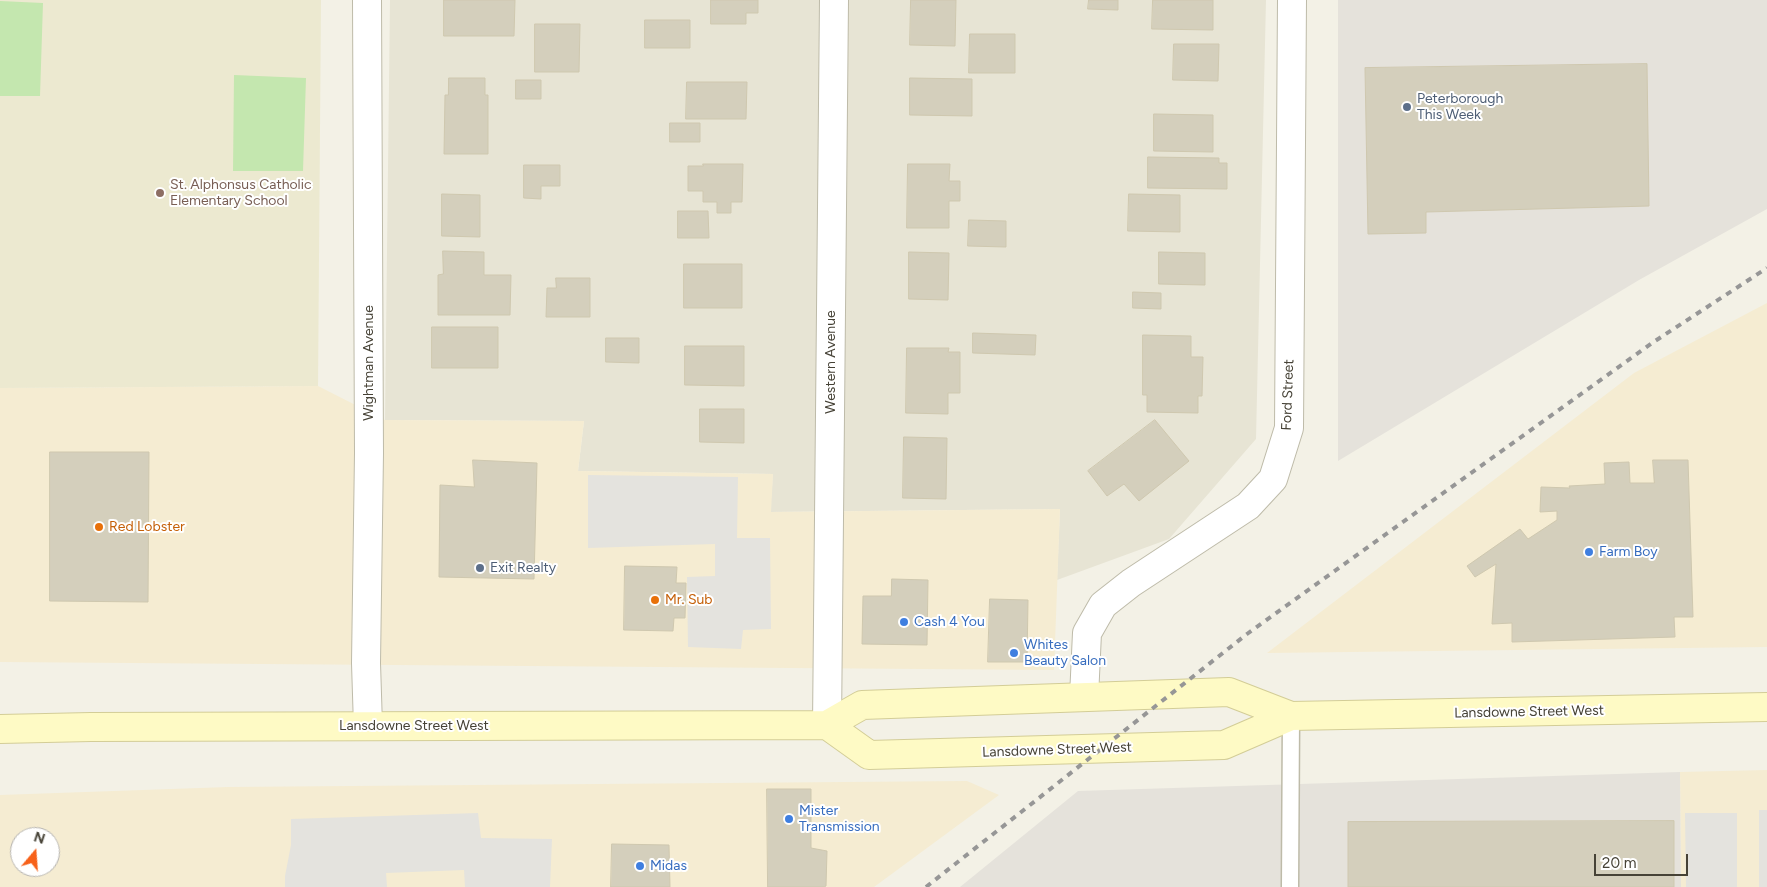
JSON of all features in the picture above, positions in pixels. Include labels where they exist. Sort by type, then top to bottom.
[{"type":"main road","name":"Lansdowne Street West","points":[[0,729],[92,727],[827,725],[862,705],[1229,692],[1291,716],[1767,707]]},
{"type":"main road","name":"Lansdowne Street West","points":[[827,725],[869,755],[1224,745],[1291,716]]},
{"type":"street","name":"Wightman Avenue","points":[[367,0],[369,445],[368,655],[366,663],[368,726]]},
{"type":"street","name":"Western Avenue","points":[[827,725],[834,0]]},
{"type":"street","name":"Ford Street","points":[[1084,697],[1087,633],[1103,606],[1131,584],[1248,506],[1273,480],[1289,428],[1292,0]]},
{"type":"lane","points":[[1290,887],[1291,716]]},
{"type":"shaded area","name":"St. Alphonsus Catholic Elementary School","points":[[0,0],[321,0],[318,386],[0,388]]},
{"type":"shaded area","points":[[390,0],[1266,0],[1256,439],[1169,539],[1057,580],[1060,509],[770,512],[773,474],[578,471],[584,421],[385,420]]},
{"type":"shaded area","points":[[1338,0],[1767,0],[1767,209],[1639,280],[1338,461]]},
{"type":"shaded area","points":[[1767,303],[1767,647],[1267,653],[1634,373]]},
{"type":"shaded area","points":[[318,386],[385,420],[584,421],[578,471],[773,474],[771,512],[1060,509],[1054,670],[0,662],[0,388]]},
{"type":"shaded area","points":[[588,475],[738,477],[737,538],[770,538],[771,629],[743,630],[741,649],[688,647],[687,577],[715,576],[715,544],[588,548]]},
{"type":"shaded area","points":[[1767,770],[1767,887],[1681,887],[1680,772]]},
{"type":"shaded area","points":[[1680,772],[1681,887],[960,887],[1078,791]]},
{"type":"shaded area","points":[[967,781],[999,795],[874,887],[0,887],[0,795],[228,787]]},
{"type":"shaded area","points":[[1759,810],[1767,810],[1767,887],[1759,887]]},
{"type":"shaded area","points":[[478,813],[481,838],[552,839],[550,887],[465,887],[464,870],[386,873],[387,887],[285,887],[285,876],[291,845],[291,819]]},
{"type":"shaded area","points":[[1685,813],[1737,813],[1737,887],[1686,887]]},
{"type":"green space","points":[[0,1],[43,3],[40,96],[0,96]]},
{"type":"green space","points":[[234,75],[306,78],[303,171],[233,171]]},
{"type":"building","points":[[444,0],[515,0],[514,36],[444,36]]},
{"type":"building","points":[[711,0],[758,0],[758,13],[746,13],[746,24],[711,24]]},
{"type":"building","points":[[911,0],[956,0],[955,46],[910,45]]},
{"type":"building","points":[[1089,0],[1118,0],[1118,10],[1088,9]]},
{"type":"building","points":[[1153,0],[1213,0],[1213,30],[1152,29]]},
{"type":"building","points":[[645,20],[690,20],[690,48],[645,48]]},
{"type":"building","points":[[535,24],[580,24],[579,72],[535,72]]},
{"type":"building","points":[[970,34],[1015,34],[1015,73],[969,73]]},
{"type":"building","points":[[1174,44],[1219,44],[1218,81],[1173,80]]},
{"type":"building","points":[[1647,64],[1649,206],[1426,212],[1426,233],[1368,234],[1365,68]]},
{"type":"building","points":[[449,78],[485,78],[485,95],[488,95],[488,154],[444,154],[445,95],[448,95]]},
{"type":"building","points":[[910,78],[972,79],[972,116],[910,115]]},
{"type":"building","points":[[516,80],[541,80],[541,99],[516,99]]},
{"type":"building","points":[[687,82],[747,82],[746,119],[686,119]]},
{"type":"building","points":[[1154,114],[1213,115],[1213,152],[1154,151]]},
{"type":"building","points":[[670,123],[700,123],[700,142],[670,142]]},
{"type":"building","points":[[1148,157],[1219,158],[1219,163],[1227,163],[1227,189],[1148,188]]},
{"type":"building","points":[[703,164],[743,164],[742,202],[731,202],[731,213],[717,213],[717,202],[703,202],[703,191],[688,191],[688,166],[703,166]]},
{"type":"building","points":[[908,164],[950,164],[949,181],[960,181],[960,201],[949,201],[949,228],[907,228]]},
{"type":"building","points":[[524,165],[560,165],[560,186],[541,186],[541,199],[524,198]]},
{"type":"building","points":[[442,194],[480,195],[480,237],[442,236]]},
{"type":"building","points":[[1129,194],[1180,195],[1180,232],[1128,231]]},
{"type":"building","points":[[678,211],[708,211],[709,238],[678,238]]},
{"type":"building","points":[[969,220],[1006,221],[1006,247],[968,246]]},
{"type":"building","points":[[443,251],[484,252],[484,275],[511,275],[510,315],[438,315],[438,275],[443,274]]},
{"type":"building","points":[[909,252],[949,253],[948,300],[909,299]]},
{"type":"building","points":[[1159,252],[1205,253],[1205,285],[1159,284]]},
{"type":"building","points":[[684,264],[742,264],[742,308],[684,308]]},
{"type":"building","points":[[556,278],[590,278],[590,317],[546,317],[547,288],[556,288]]},
{"type":"building","points":[[1133,292],[1161,293],[1161,309],[1133,308]]},
{"type":"building","points":[[432,327],[498,327],[498,368],[432,368]]},
{"type":"building","points":[[973,333],[1036,335],[1035,355],[973,353]]},
{"type":"building","points":[[1143,335],[1191,336],[1191,357],[1203,357],[1202,396],[1198,396],[1198,413],[1147,412],[1147,395],[1143,395]]},
{"type":"building","points":[[606,338],[639,338],[639,363],[606,362]]},
{"type":"building","points":[[685,346],[744,346],[744,386],[685,385]]},
{"type":"building","points":[[907,348],[949,348],[948,352],[960,352],[960,393],[948,393],[948,414],[906,413]]},
{"type":"building","points":[[700,409],[744,409],[744,443],[700,442]]},
{"type":"building","points":[[1155,420],[1189,461],[1139,501],[1124,484],[1107,496],[1088,471]]},
{"type":"building","points":[[904,437],[947,438],[946,499],[903,498]]},
{"type":"building","name":"Red Lobster","points":[[50,452],[149,452],[148,602],[50,601]]},
{"type":"building","points":[[473,460],[537,463],[534,579],[439,577],[440,485],[474,487]]},
{"type":"building","name":"Farm Boy","points":[[1653,460],[1688,460],[1693,617],[1674,617],[1675,637],[1512,642],[1512,623],[1492,624],[1496,564],[1475,577],[1467,566],[1520,529],[1528,539],[1557,520],[1557,511],[1540,512],[1541,487],[1570,488],[1569,486],[1605,484],[1604,463],[1629,462],[1630,483],[1654,483]]},
{"type":"building","name":"Mr. Sub","points":[[625,566],[677,567],[676,583],[686,583],[685,618],[674,618],[673,631],[624,630]]},
{"type":"building","points":[[892,579],[928,580],[927,645],[862,644],[863,596],[891,596]]},
{"type":"building","points":[[990,599],[1028,600],[1027,662],[988,662]]},
{"type":"building","name":"Mister Transmission","points":[[767,789],[811,789],[811,848],[827,851],[826,886],[768,887]]},
{"type":"building","points":[[1674,821],[1674,887],[1348,887],[1348,822]]},
{"type":"building","name":"Midas","points":[[612,844],[669,845],[670,887],[611,887]]},
{"type":"railway","points":[[926,887],[1247,634],[1652,343],[1767,268]]},
{"type":"place","name":"Peterborough This Week","points":[[1407,107]]},
{"type":"place","name":"St. Alphonsus Catholic Elementary School","points":[[160,193]]},
{"type":"place","name":"Red Lobster","points":[[99,527]]},
{"type":"place","name":"Farm Boy","points":[[1589,552]]},
{"type":"place","name":"Exit Realty","points":[[480,568]]},
{"type":"place","name":"Mr. Sub","points":[[655,600]]},
{"type":"place","name":"Cash 4 You","points":[[904,622]]},
{"type":"place","name":"Whites Beauty Salon","points":[[1014,653]]},
{"type":"place","name":"Mister Transmission","points":[[789,819]]},
{"type":"place","name":"Midas","points":[[640,866]]}]
